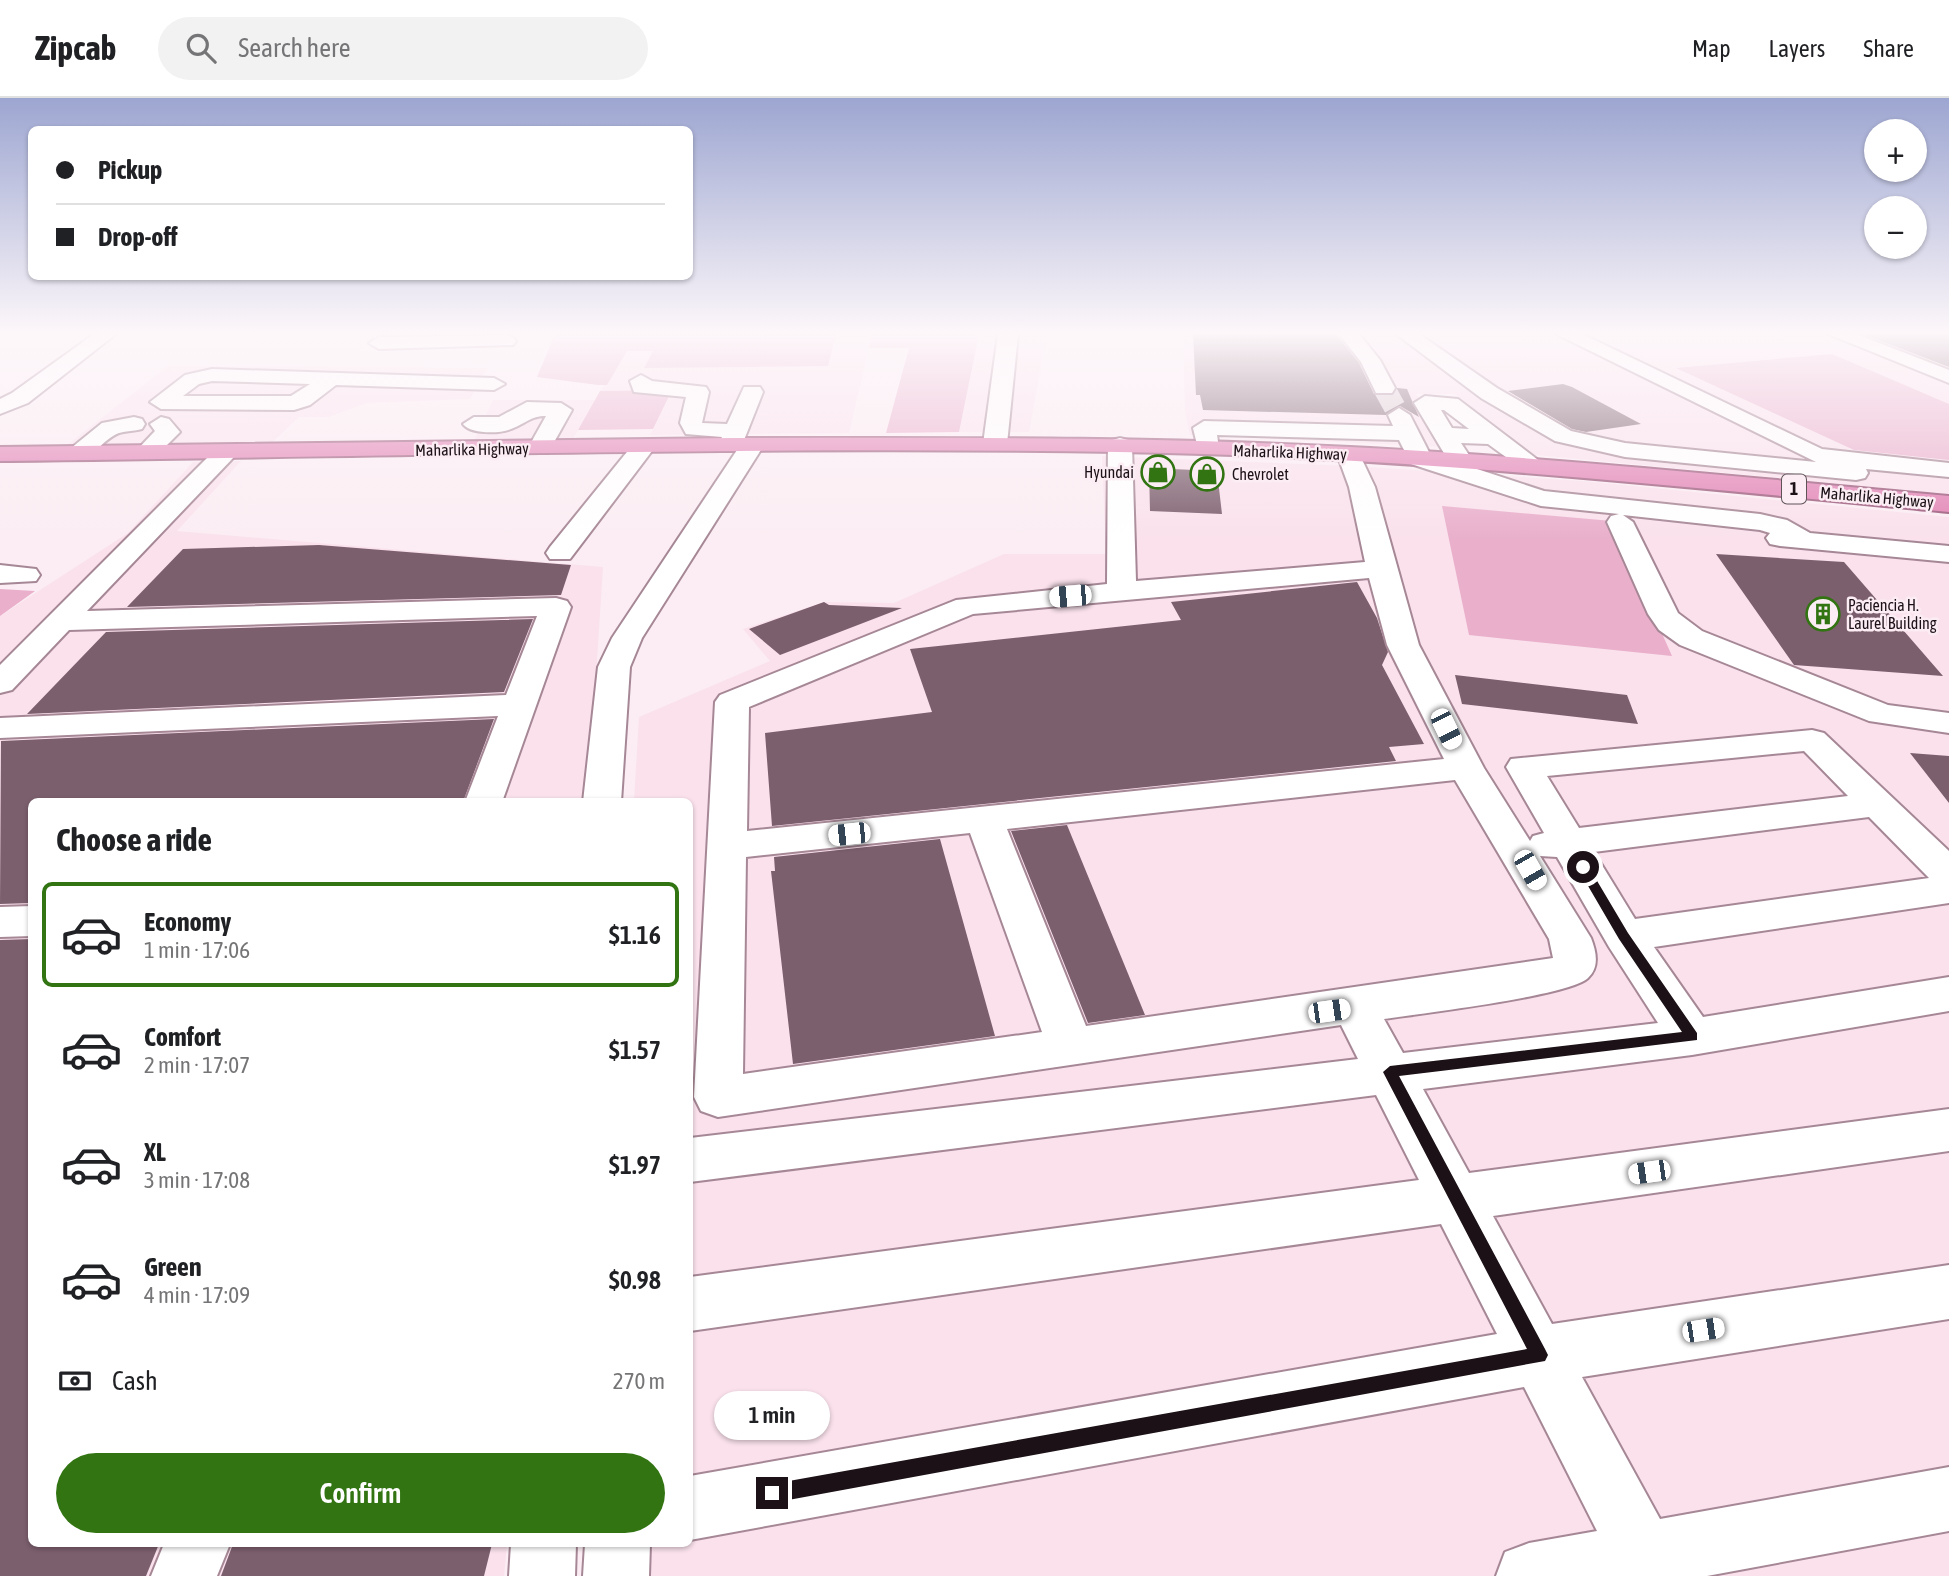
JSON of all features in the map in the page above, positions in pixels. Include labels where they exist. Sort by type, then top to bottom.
[{"type":"highway","name":"Maharlika Highway","points":[[0,454],[643,447],[739,440],[1120,445],[1206,438],[1349,454],[1534,466],[1949,504]]},
{"type":"street","points":[[459,449],[484,403]]},
{"type":"street","points":[[696,403],[691,424],[694,429],[739,440]]},
{"type":"street","points":[[602,798],[614,667],[627,638],[739,440],[749,403]]},
{"type":"street","points":[[995,444],[1000,403]]},
{"type":"street","points":[[1461,461],[1425,403],[1450,404],[1534,466]]},
{"type":"street","points":[[1506,403],[1563,436],[1625,450],[1856,472]]},
{"type":"street","points":[[1708,403],[1814,454],[1835,459],[1949,470]]},
{"type":"street","points":[[474,424],[504,424],[527,409],[561,410],[540,448]]},
{"type":"street","points":[[1206,438],[1402,423],[1420,459],[1620,522],[1944,555]]},
{"type":"street","points":[[77,453],[110,428],[134,424]]},
{"type":"street","points":[[147,452],[168,432],[161,424]]},
{"type":"street","points":[[1445,435],[1494,437]]},
{"type":"street","points":[[1120,445],[1122,591]]},
{"type":"street","points":[[560,553],[643,447]]},
{"type":"street","points":[[0,683],[226,452]]},
{"type":"street","points":[[1349,454],[1363,487],[1381,569],[1404,645],[1466,768],[1517,847],[1570,939],[1575,953],[1573,967],[1557,975],[1354,1007],[1070,1045],[718,1097],[732,702],[967,606],[1381,569]]},
{"type":"street","points":[[1541,498],[1760,522],[1778,526],[1803,540]]},
{"type":"street","points":[[1620,522],[1663,614],[1691,638],[1871,711],[1900,719],[1949,723]]},
{"type":"street","points":[[1843,558],[1944,555]]},
{"type":"street","points":[[61,621],[556,607],[484,798]]},
{"type":"street","points":[[0,728],[518,705]]},
{"type":"street","points":[[1692,1037],[1624,936],[1524,767],[1812,740],[1949,874]]},
{"type":"street","points":[[727,846],[1466,768]]},
{"type":"street","points":[[1517,847],[1569,844],[1880,804]]},
{"type":"street","points":[[984,819],[1070,1045]]},
{"type":"street","points":[[1624,936],[1949,889]]},
{"type":"street","points":[[0,922],[28,921]]},
{"type":"street","points":[[693,1160],[1692,1037],[1949,994]]},
{"type":"street","points":[[1354,1007],[1458,1199],[1649,1566]]},
{"type":"street","points":[[693,1304],[1949,1130]]},
{"type":"street","points":[[693,1507],[1539,1355],[1949,1292]]},
{"type":"street","points":[[1529,1576],[1649,1566],[1949,1499]]},
{"type":"street","points":[[184,1576],[196,1547]]},
{"type":"street","points":[[542,1576],[544,1547]]},
{"type":"street","points":[[616,1576],[618,1547]]},
{"type":"shaded area","points":[[121,403],[368,403],[328,417],[299,417],[270,444],[66,446]]},
{"type":"shaded area","points":[[492,403],[594,403],[572,440],[474,441]]},
{"type":"shaded area","points":[[593,403],[666,403],[653,429],[578,430]]},
{"type":"shaded area","points":[[666,403],[856,403],[849,433],[650,435]]},
{"type":"shaded area","points":[[894,403],[965,403],[959,432],[886,433]]},
{"type":"shaded area","points":[[965,403],[1034,403],[1029,432],[959,432]]},
{"type":"shaded area","points":[[1185,403],[1421,403],[1447,447],[1190,435]]},
{"type":"shaded area","points":[[1467,403],[1949,403],[1949,494],[1535,455]]},
{"type":"shaded area","points":[[1752,403],[1949,404],[1949,460],[1854,450]]},
{"type":"shaded area","points":[[1102,456],[1352,466],[1583,481],[1949,517],[1949,1576],[583,1576],[585,1547],[693,1547],[693,798],[634,798],[639,717],[770,661],[743,629],[824,602],[894,603],[1004,554],[1106,554]]},
{"type":"shaded area","points":[[241,461],[177,531],[603,567],[588,798],[28,798],[28,1547],[507,1547],[504,1576],[0,1576],[0,616],[128,533],[193,462]]},
{"type":"shaded area","points":[[1442,506],[1612,521],[1672,656],[1469,635]]},
{"type":"shaded area","points":[[0,589],[35,591],[0,616]]},
{"type":"building","points":[[1202,403],[1413,403],[1419,417],[1400,406],[1386,415],[1203,410]]},
{"type":"building","points":[[1528,403],[1602,403],[1641,424],[1586,432],[1572,429]]},
{"type":"building","points":[[1149,468],[1217,471],[1222,514],[1150,511]]},
{"type":"building","points":[[319,545],[571,565],[561,595],[127,607],[183,549]]},
{"type":"building","name":"Paciencia H. Laurel Building","points":[[1716,554],[1844,562],[1943,676],[1794,665]]},
{"type":"building","points":[[1357,582],[1377,618],[1388,652],[1382,665],[1424,744],[1389,747],[1396,761],[772,826],[765,733],[932,712],[910,649],[1181,620],[1171,602]]},
{"type":"building","points":[[824,602],[829,605],[902,608],[780,655],[749,629]]},
{"type":"building","points":[[533,619],[504,692],[27,714],[106,632]]},
{"type":"building","points":[[1455,675],[1627,695],[1638,724],[1462,704]]},
{"type":"building","points":[[494,719],[464,798],[28,798],[28,903],[0,904],[1,741]]},
{"type":"building","points":[[1910,753],[1949,756],[1949,803]]},
{"type":"building","points":[[1067,825],[1145,1015],[1088,1023],[1011,831]]},
{"type":"building","points":[[940,839],[995,1036],[793,1064],[771,871],[775,871],[774,857]]},
{"type":"building","points":[[28,939],[28,1547],[158,1547],[146,1576],[0,1576],[0,940]]},
{"type":"building","points":[[232,1547],[491,1547],[484,1576],[221,1576]]},
{"type":"tunnel","points":[[1392,403],[1399,415]]},
{"type":"place","name":"Hyundai","points":[[1158,472]]},
{"type":"place","name":"Chevrolet","points":[[1207,474]]},
{"type":"place","name":"Paciencia H. Laurel Building","points":[[1823,614]]},
{"type":"route","points":[[772,1493],[1539,1355],[1390,1072],[1692,1037],[1624,936],[1583,867]]}]
